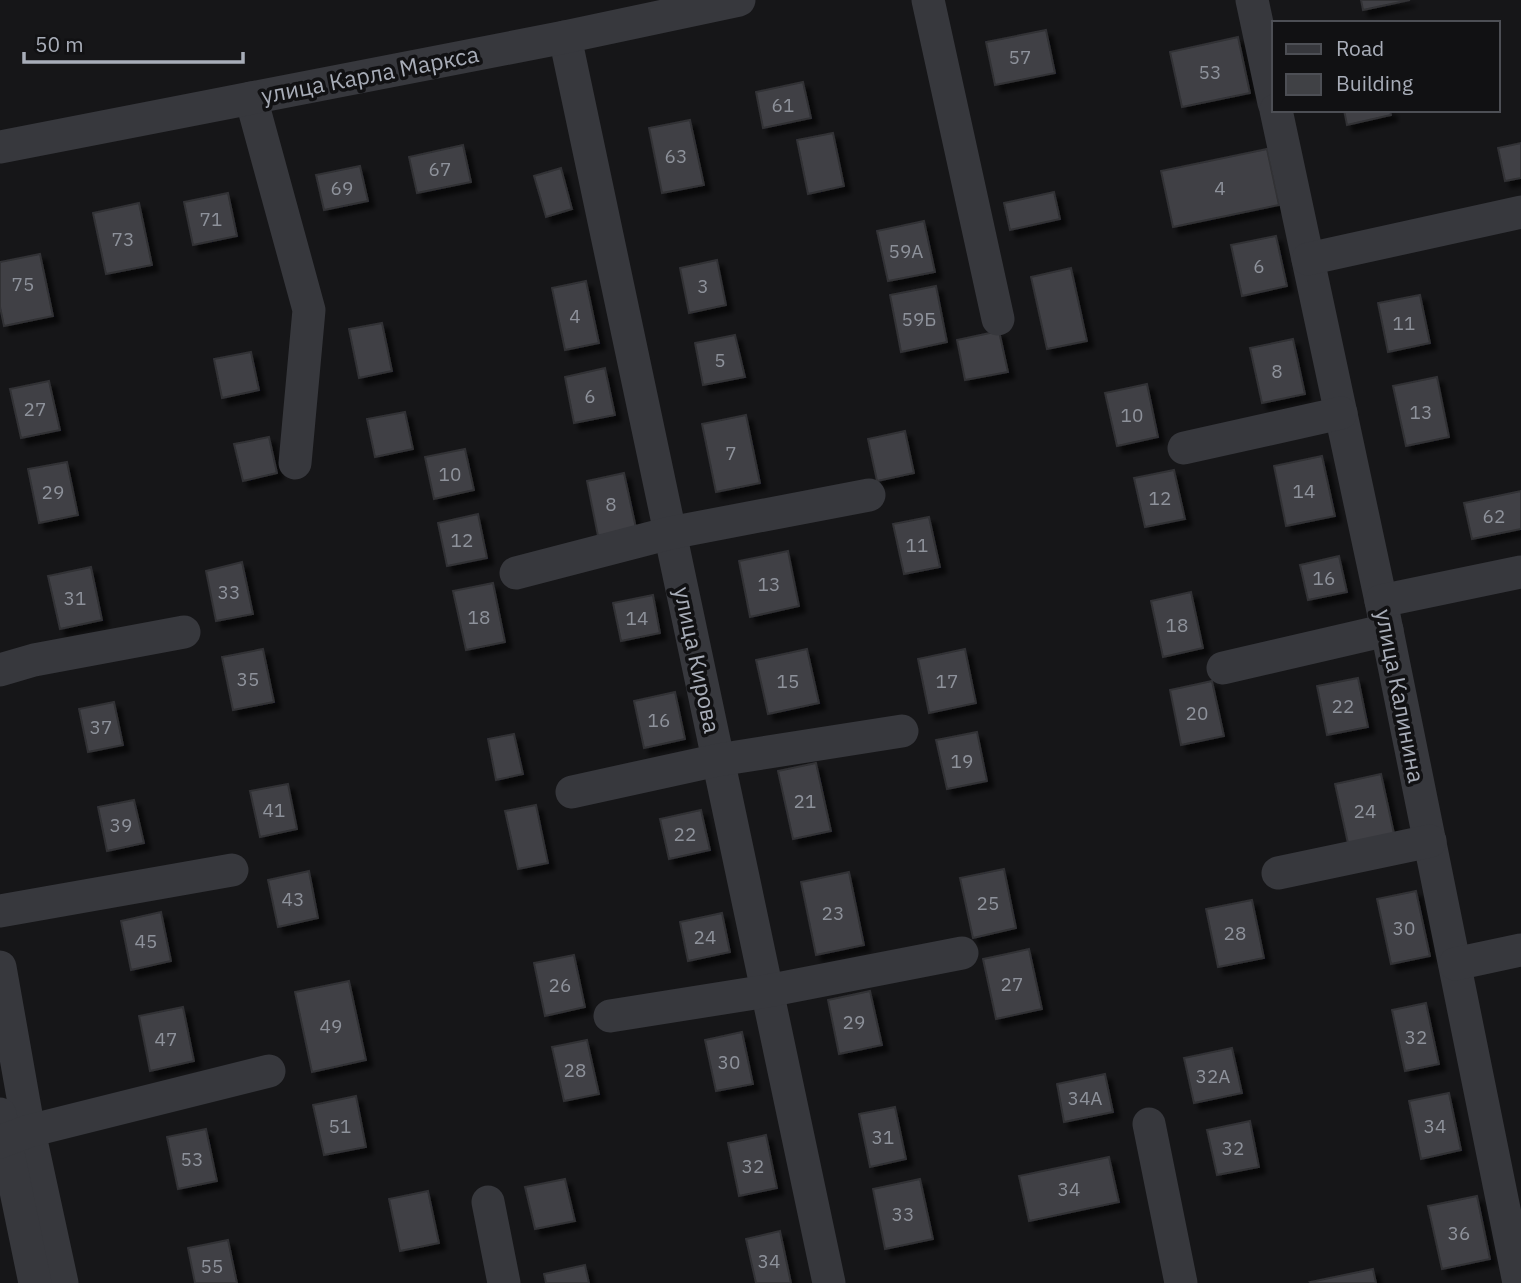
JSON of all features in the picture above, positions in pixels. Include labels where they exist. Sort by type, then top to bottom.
[{"type":"street","name":"улица Карла Маркса","points":[[0,147],[565,37],[738,0]]},
{"type":"street","points":[[928,0],[998,319]]},
{"type":"street","points":[[1252,0],[1272,94]]},
{"type":"street","name":"улица Кирова","points":[[565,37],[829,1283]]},
{"type":"street","points":[[251,98],[309,310],[295,463]]},
{"type":"street","name":"улица Калинина","points":[[1276,112],[1384,615],[1455,964],[1516,1235],[1519,1283]]},
{"type":"street","points":[[1308,259],[1521,212]]},
{"type":"street","points":[[1184,448],[1341,413]]},
{"type":"street","points":[[516,573],[670,533],[869,495]]},
{"type":"street","points":[[1223,668],[1521,572]]},
{"type":"street","points":[[0,670],[34,660],[184,632]]},
{"type":"street","points":[[572,792],[718,760],[902,731]]},
{"type":"street","points":[[1278,873],[1430,841]]},
{"type":"street","points":[[0,911],[232,870]]},
{"type":"street","points":[[1455,964],[1521,950]]},
{"type":"street","points":[[610,1016],[767,991],[962,953]]},
{"type":"street","points":[[0,967],[9,1131],[35,1283]]},
{"type":"street","points":[[9,1131],[269,1072]]},
{"type":"street","points":[[1149,1124],[1181,1283]]},
{"type":"street","points":[[9,1131],[62,1283]]},
{"type":"street","points":[[488,1202],[504,1283]]},
{"type":"building","points":[[1361,0],[1410,0],[1363,10]]},
{"type":"building","points":[[1046,30],[1055,73],[995,85],[986,42]]},
{"type":"building","points":[[1238,37],[1250,93],[1182,107],[1170,52]]},
{"type":"building","points":[[803,82],[811,118],[763,128],[756,92]]},
{"type":"building","points":[[1344,112],[1390,112],[1391,115],[1347,125]]},
{"type":"building","points":[[690,120],[704,185],[662,193],[649,128]]},
{"type":"building","points":[[833,133],[844,186],[808,194],[797,140]]},
{"type":"building","points":[[1521,143],[1521,178],[1505,181],[1498,148]]},
{"type":"building","points":[[463,145],[471,182],[417,193],[409,157]]},
{"type":"building","points":[[1267,149],[1279,205],[1173,227],[1161,171]]},
{"type":"building","points":[[360,166],[368,201],[324,210],[316,175]]},
{"type":"building","points":[[561,168],[572,209],[546,217],[534,176]]},
{"type":"building","points":[[1054,192],[1060,219],[1010,230],[1004,203]]},
{"type":"building","points":[[228,193],[237,236],[193,245],[184,202]]},
{"type":"building","points":[[139,203],[152,265],[106,274],[93,213]]},
{"type":"building","points":[[924,221],[935,272],[888,281],[877,231]]},
{"type":"building","points":[[1276,236],[1287,286],[1242,296],[1231,245]]},
{"type":"building","points":[[40,254],[53,316],[4,326],[0,307],[0,262]]},
{"type":"building","points":[[717,260],[726,305],[689,313],[680,268]]},
{"type":"building","points":[[1071,268],[1087,341],[1047,349],[1031,277]]},
{"type":"building","points":[[586,281],[599,343],[565,350],[552,288]]},
{"type":"building","points":[[936,286],[947,342],[901,352],[890,295]]},
{"type":"building","points":[[1420,295],[1430,343],[1388,352],[1378,303]]},
{"type":"building","points":[[382,323],[392,371],[359,378],[349,329]]},
{"type":"building","points":[[999,331],[1008,372],[965,380],[957,340]]},
{"type":"building","points":[[735,335],[745,377],[703,385],[695,343]]},
{"type":"building","points":[[1293,339],[1305,394],[1262,403],[1250,348]]},
{"type":"building","points":[[251,352],[259,390],[222,398],[214,359]]},
{"type":"building","points":[[605,368],[615,415],[574,423],[565,377]]},
{"type":"building","points":[[1437,377],[1449,437],[1406,446],[1393,386]]},
{"type":"building","points":[[49,381],[60,430],[21,438],[10,389]]},
{"type":"building","points":[[1147,384],[1158,437],[1117,446],[1105,393]]},
{"type":"building","points":[[405,412],[413,449],[375,457],[367,419]]},
{"type":"building","points":[[746,415],[760,483],[716,492],[702,424]]},
{"type":"building","points":[[905,431],[914,473],[877,481],[868,439]]},
{"type":"building","points":[[269,437],[277,473],[243,481],[234,444]]},
{"type":"building","points":[[465,449],[474,490],[434,499],[425,457]]},
{"type":"building","points":[[1322,456],[1335,516],[1286,526],[1274,466]]},
{"type":"building","points":[[67,462],[78,515],[39,523],[28,469]]},
{"type":"building","points":[[1174,470],[1185,519],[1145,527],[1134,478]]},
{"type":"building","points":[[624,473],[636,528],[598,536],[587,481]]},
{"type":"building","points":[[1521,491],[1521,529],[1472,539],[1464,503]]},
{"type":"building","points":[[478,514],[487,558],[447,566],[438,523]]},
{"type":"building","points":[[929,517],[940,567],[904,574],[893,524]]},
{"type":"building","points":[[788,551],[799,606],[750,617],[739,561]]},
{"type":"building","points":[[1339,556],[1347,592],[1308,600],[1300,565]]},
{"type":"building","points":[[242,562],[253,614],[216,621],[206,571]]},
{"type":"building","points":[[91,567],[102,620],[60,629],[48,576]]},
{"type":"building","points":[[493,583],[505,642],[466,650],[453,591]]},
{"type":"building","points":[[1191,592],[1203,648],[1163,657],[1151,601]]},
{"type":"building","points":[[653,595],[660,633],[621,641],[613,603]]},
{"type":"building","points":[[263,649],[274,702],[233,710],[222,657]]},
{"type":"building","points":[[807,649],[819,703],[768,714],[756,660]]},
{"type":"building","points":[[965,649],[976,703],[929,713],[918,659]]},
{"type":"building","points":[[1358,678],[1368,727],[1327,735],[1317,686]]},
{"type":"building","points":[[1212,681],[1224,736],[1181,745],[1170,690]]},
{"type":"building","points":[[675,692],[685,739],[644,748],[634,701]]},
{"type":"building","points":[[114,702],[123,745],[88,752],[79,709]]},
{"type":"building","points":[[977,732],[987,781],[947,789],[936,740]]},
{"type":"building","points":[[514,734],[523,774],[496,780],[488,739]]},
{"type":"building","points":[[816,763],[831,831],[793,839],[778,771]]},
{"type":"building","points":[[1381,774],[1395,838],[1349,848],[1335,784]]},
{"type":"building","points":[[288,784],[297,829],[260,837],[250,791]]},
{"type":"building","points":[[134,800],[144,843],[107,851],[98,807]]},
{"type":"building","points":[[536,805],[548,863],[518,869],[505,811]]},
{"type":"building","points":[[701,810],[710,850],[669,859],[660,819]]},
{"type":"building","points":[[1004,869],[1016,928],[973,938],[960,878]]},
{"type":"building","points":[[309,871],[318,918],[278,927],[268,880]]},
{"type":"building","points":[[849,872],[864,945],[816,955],[801,882]]},
{"type":"building","points":[[1416,891],[1430,956],[1391,964],[1377,899]]},
{"type":"building","points":[[1252,900],[1264,958],[1218,967],[1206,909]]},
{"type":"building","points":[[161,912],[171,961],[131,970],[121,921]]},
{"type":"building","points":[[722,913],[730,952],[688,961],[680,922]]},
{"type":"building","points":[[1029,949],[1042,1009],[996,1019],[983,959]]},
{"type":"building","points":[[574,955],[585,1007],[545,1016],[534,963]]},
{"type":"building","points":[[349,981],[366,1060],[312,1072],[295,992]]},
{"type":"building","points":[[870,991],[882,1045],[839,1054],[828,1000]]},
{"type":"building","points":[[1426,1003],[1439,1064],[1405,1071],[1392,1010]]},
{"type":"building","points":[[183,1007],[194,1061],[150,1071],[139,1016]]},
{"type":"building","points":[[742,1032],[753,1084],[716,1091],[705,1040]]},
{"type":"building","points":[[587,1040],[599,1094],[564,1101],[552,1047]]},
{"type":"building","points":[[1232,1048],[1242,1093],[1194,1103],[1184,1058]]},
{"type":"building","points":[[1105,1074],[1113,1112],[1064,1122],[1057,1084]]},
{"type":"building","points":[[1449,1093],[1461,1150],[1421,1159],[1409,1101]]},
{"type":"building","points":[[356,1096],[366,1147],[324,1155],[313,1105]]},
{"type":"building","points":[[895,1107],[906,1159],[870,1167],[859,1114]]},
{"type":"building","points":[[1250,1121],[1259,1167],[1217,1175],[1207,1130]]},
{"type":"building","points":[[206,1129],[217,1181],[178,1189],[167,1137]]},
{"type":"building","points":[[766,1135],[777,1188],[739,1196],[728,1143]]},
{"type":"building","points":[[1109,1157],[1119,1202],[1029,1221],[1019,1176]]},
{"type":"building","points":[[565,1179],[575,1221],[535,1229],[525,1187]]},
{"type":"building","points":[[920,1179],[933,1239],[885,1249],[873,1189]]},
{"type":"building","points":[[428,1191],[439,1243],[400,1251],[389,1199]]},
{"type":"building","points":[[1477,1196],[1490,1259],[1442,1269],[1428,1206]]},
{"type":"building","points":[[780,1231],[791,1283],[756,1283],[746,1239]]},
{"type":"building","points":[[228,1240],[237,1283],[195,1283],[188,1248]]},
{"type":"building","points":[[585,1265],[589,1283],[546,1283],[544,1274]]},
{"type":"building","points":[[1373,1269],[1376,1283],[1310,1282]]}]
